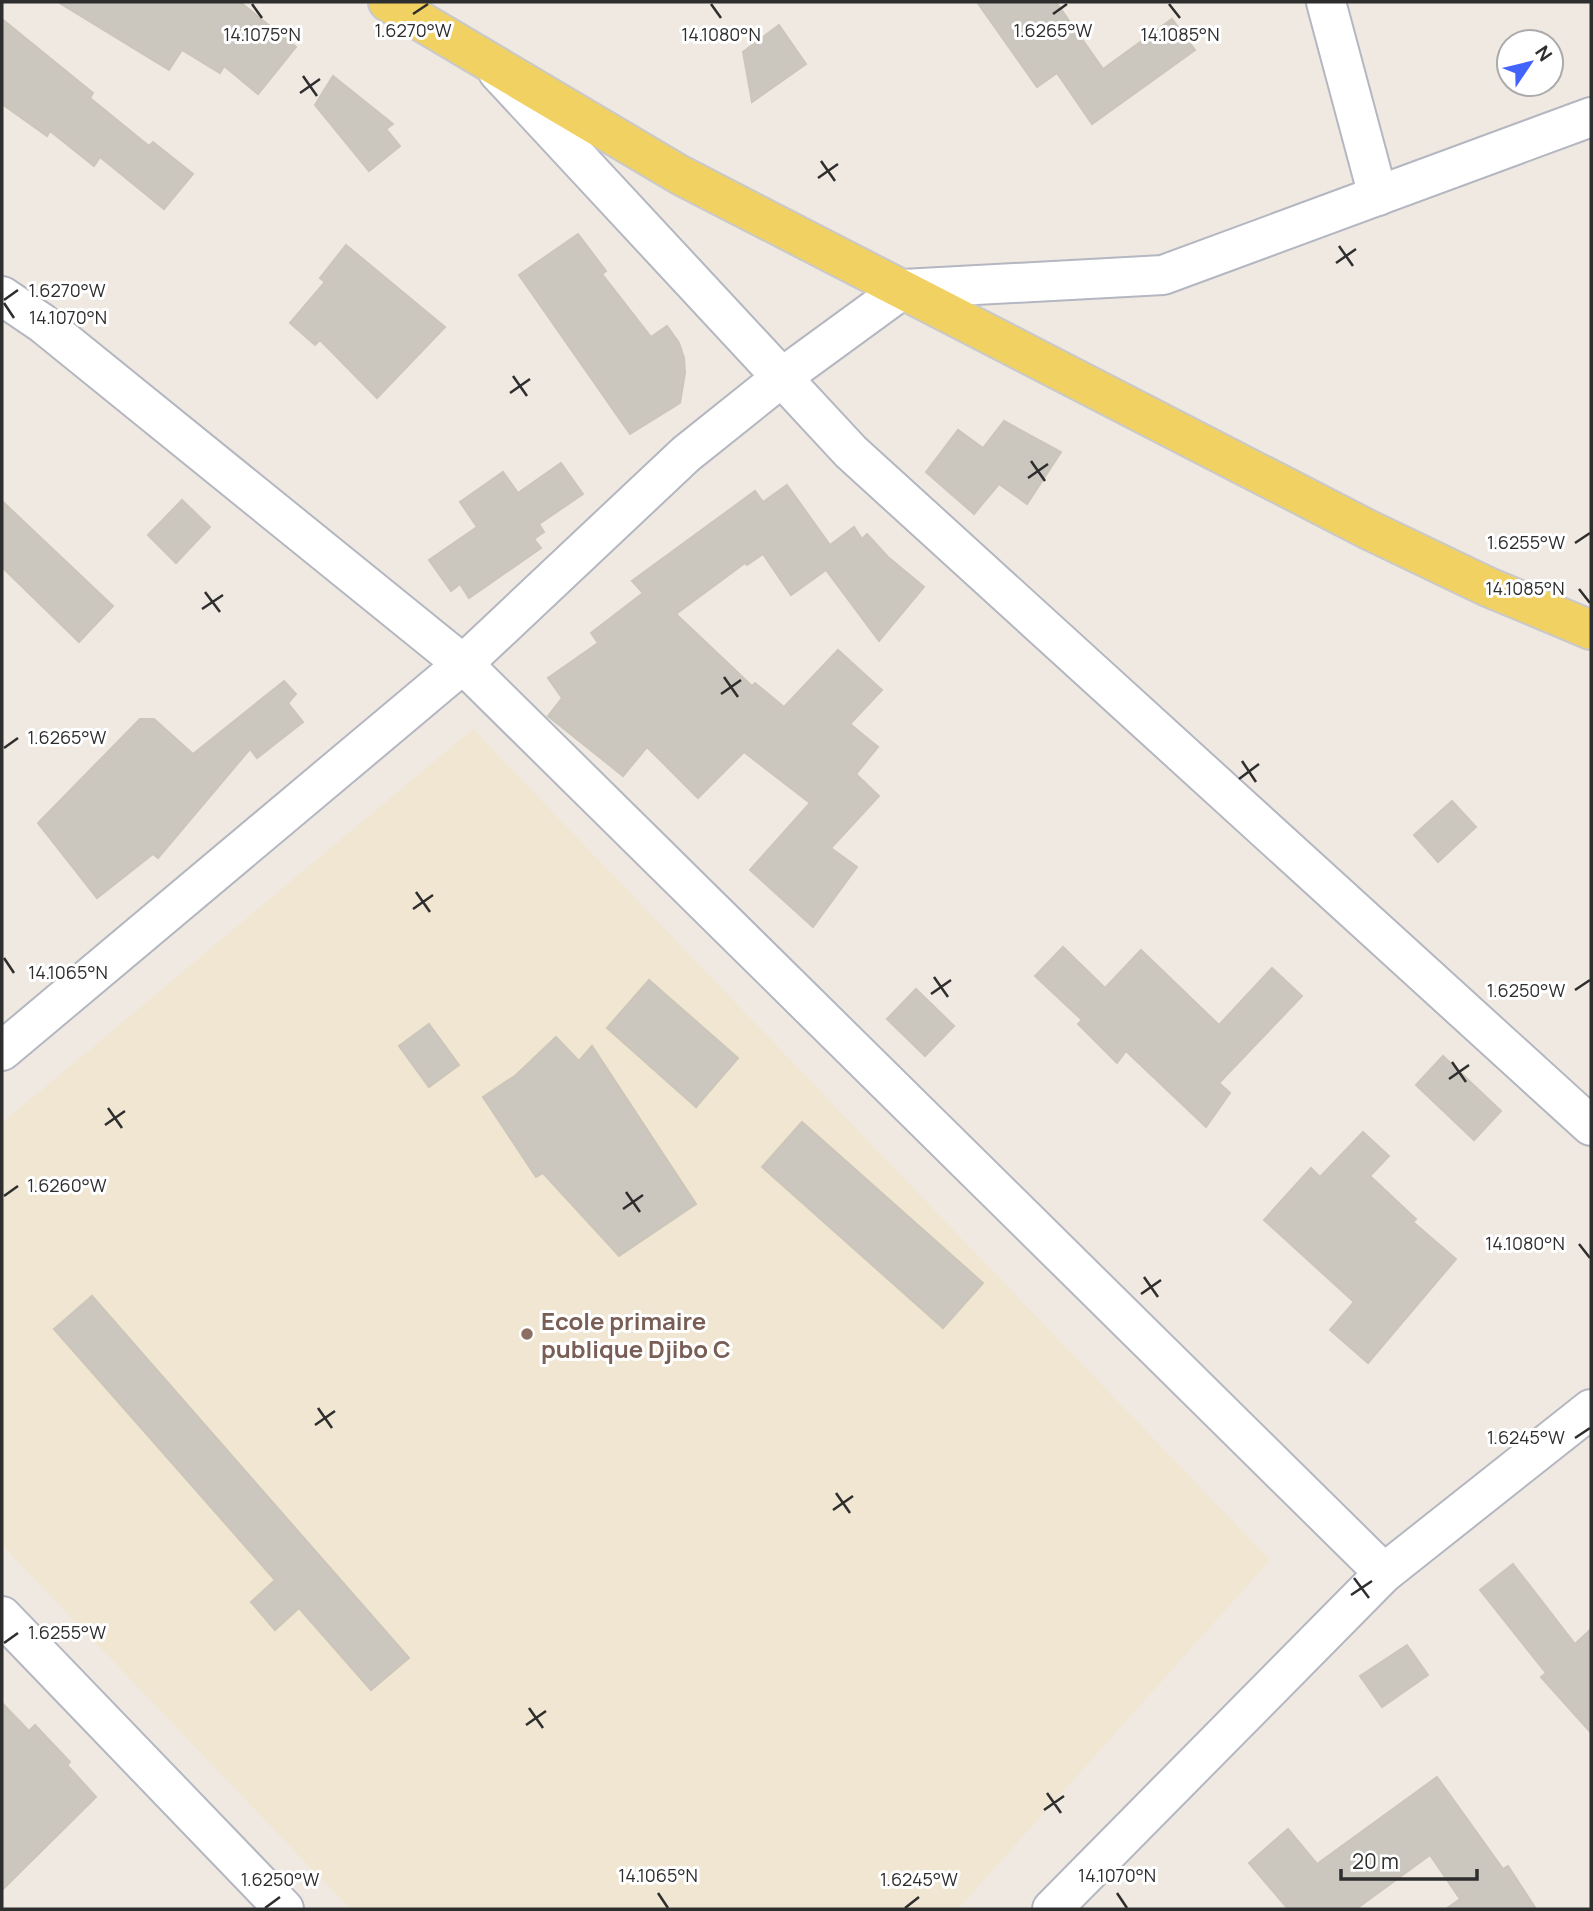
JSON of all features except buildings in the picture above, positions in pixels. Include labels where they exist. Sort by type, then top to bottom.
[{"type":"main road","points":[[388,2],[680,175],[1369,530],[1488,587],[1591,630]]},
{"type":"street","points":[[1326,2],[1378,196]]},
{"type":"street","points":[[489,63],[851,452],[1591,1126]]},
{"type":"street","points":[[2,1051],[464,664],[686,454],[781,378],[903,289],[1163,275],[1591,117]]},
{"type":"street","points":[[2,296],[42,323],[464,664],[1384,1573]]},
{"type":"street","points":[[1052,1909],[1384,1573],[1591,1409]]},
{"type":"street","points":[[2,1616],[284,1909]]},
{"type":"shaded area","name":"Ecole primaire publique Djibo C","points":[[473,729],[1270,1560],[958,1909],[350,1909],[2,1545],[2,1123]]},
{"type":"place","name":"Ecole primaire publique Djibo C","points":[[527,1334]]}]
